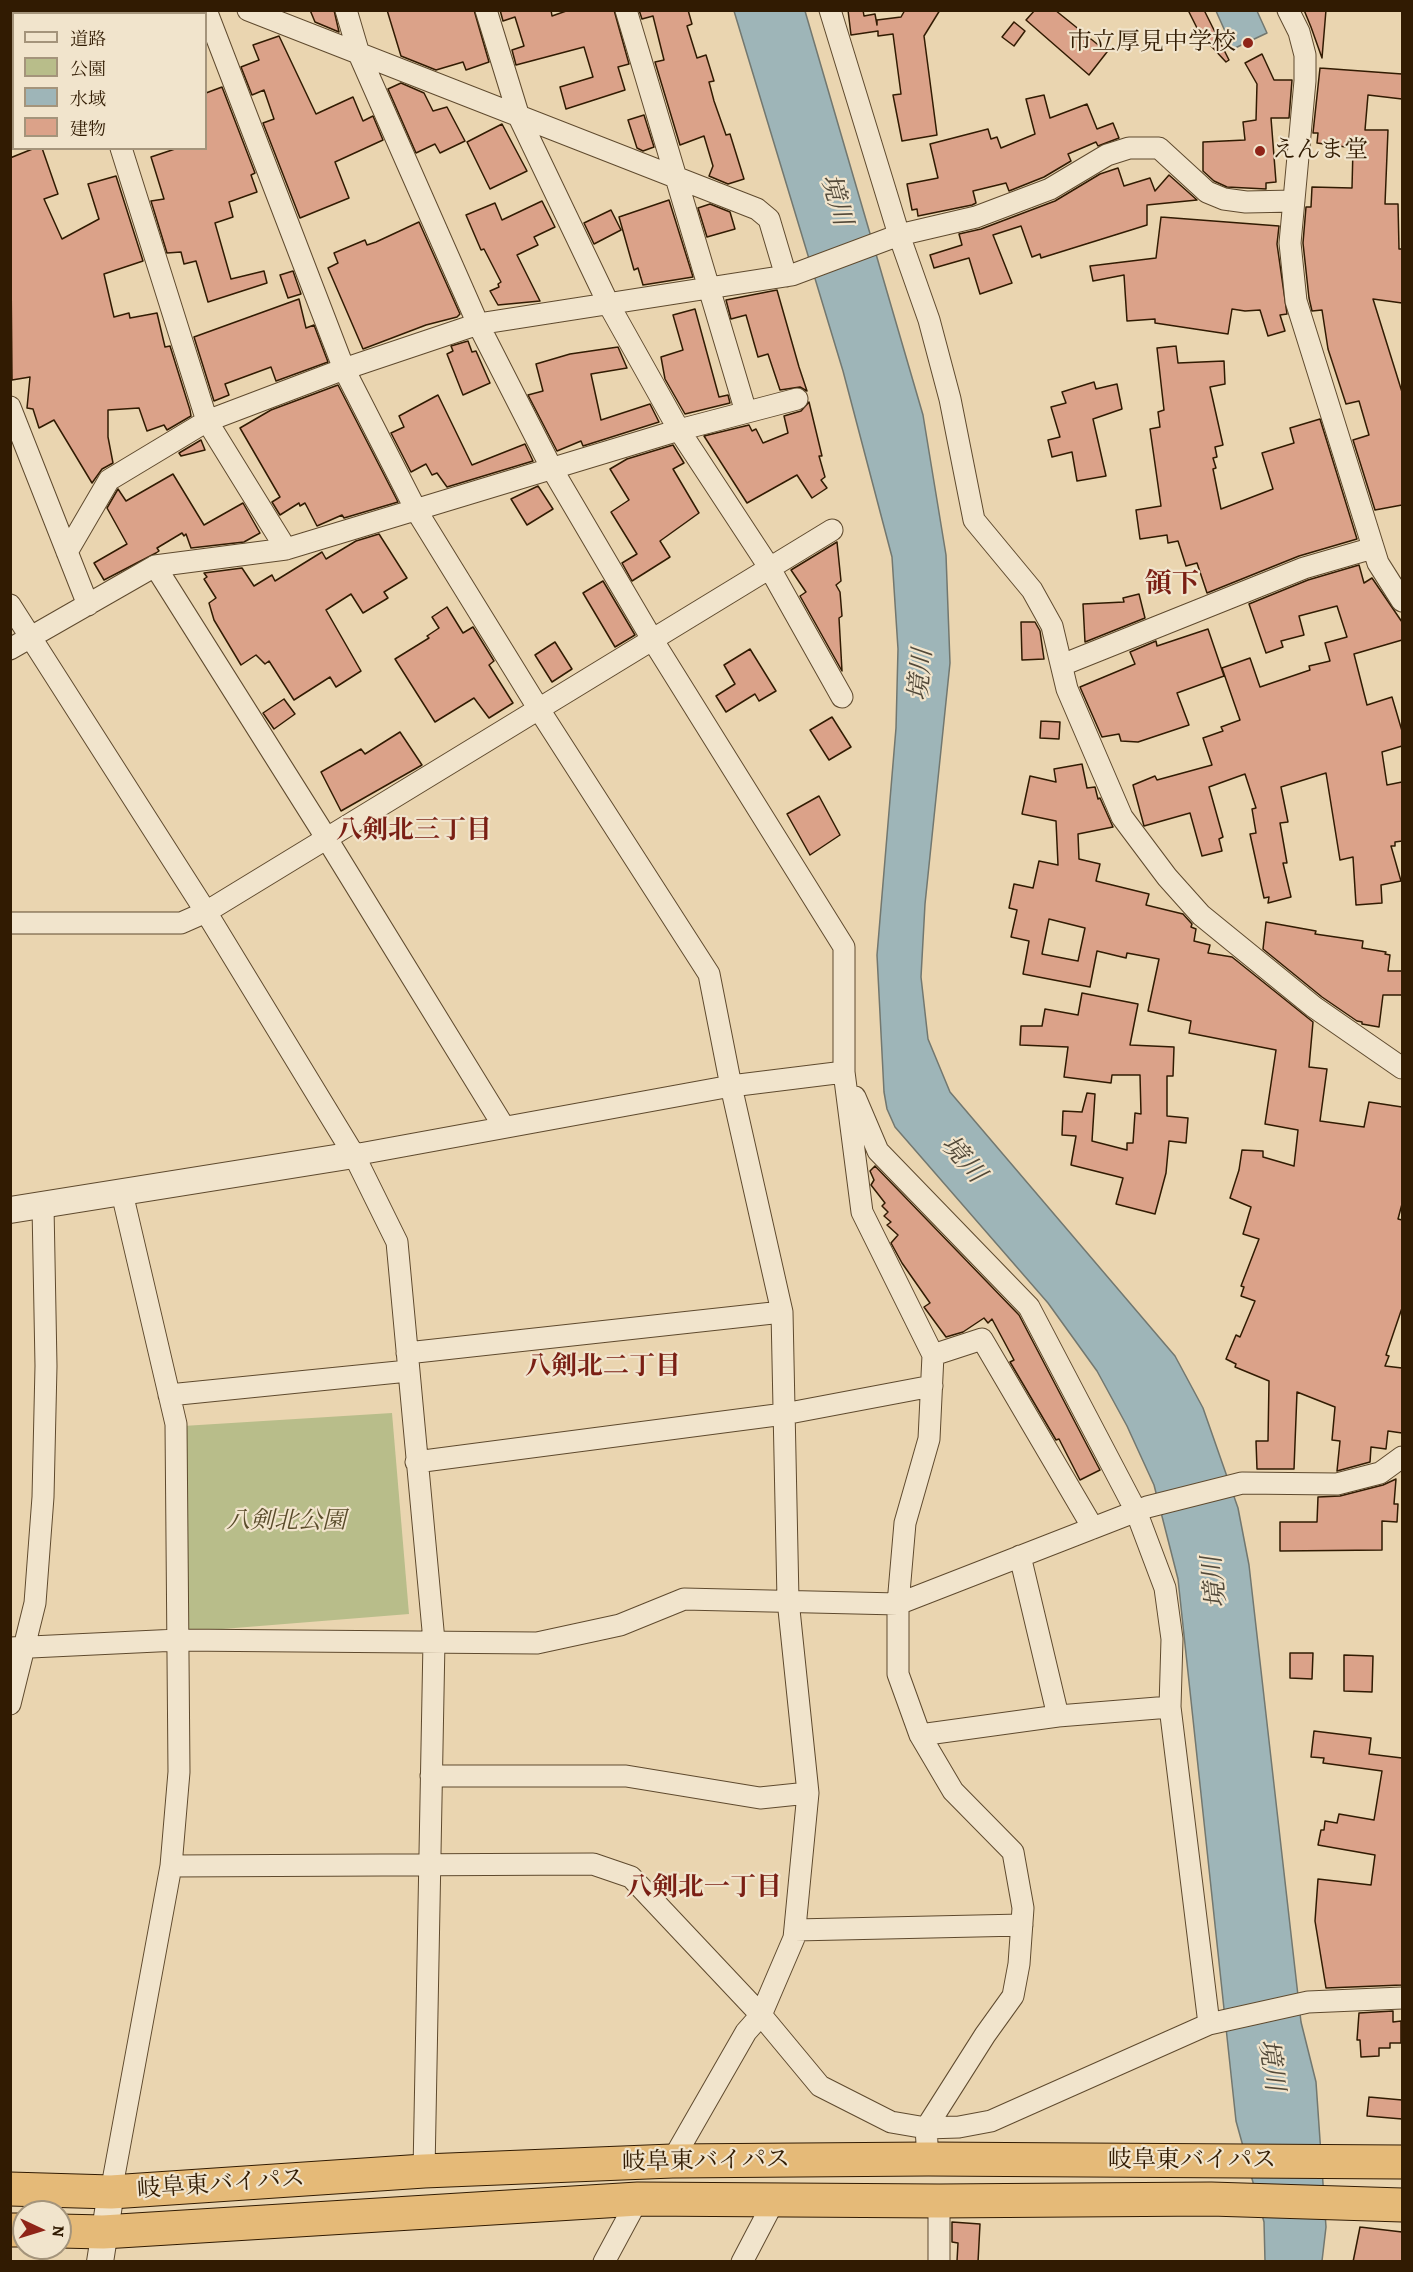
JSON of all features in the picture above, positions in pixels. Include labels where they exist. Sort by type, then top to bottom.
[{"type":"highway","name":"岐阜東バイパス","points":[[10,2190],[111,2192],[424,2171],[672,2161],[927,2143],[1197,2161],[1402,2162]]},
{"type":"highway","name":"岐阜東バイパス","points":[[72,2236],[101,2247],[638,2199],[939,2201],[1199,2199],[1402,2205]]},
{"type":"street","points":[[248,10],[757,208],[769,219],[789,275]]},
{"type":"street","points":[[346,10],[359,54],[478,324],[552,469],[652,639],[844,947],[844,1072],[862,1212],[933,1355],[929,1439],[905,1523],[898,1604],[898,1674],[920,1735],[953,1791],[1013,1852],[1021,1884],[1022,1925],[1019,1964],[1013,1996],[985,2035],[927,2143]]},
{"type":"street","points":[[486,10],[519,117],[609,305],[679,430],[769,567],[842,697]]},
{"type":"street","points":[[626,10],[677,178],[707,289],[746,412]]},
{"type":"street","points":[[830,10],[893,237],[935,343],[964,464],[974,520],[1032,590],[1052,626],[1067,689],[1122,817],[1167,877],[1201,915],[1314,1007],[1402,1068]]},
{"type":"street","points":[[1288,10],[1299,32],[1305,55],[1290,243],[1296,301],[1378,563],[1402,601]]},
{"type":"street","points":[[207,13],[344,369],[416,510],[540,711],[709,974],[731,1086],[782,1312],[788,1600],[808,1793],[794,1938],[761,2015],[746,2032],[672,2161]]},
{"type":"street","points":[[67,552],[110,480],[207,421],[344,369],[478,324],[789,275],[893,237],[976,217],[1050,189],[1107,155],[1129,148],[1159,148],[1207,192],[1224,200],[1294,201]]},
{"type":"street","points":[[122,150],[207,421],[285,549]]},
{"type":"street","points":[[10,649],[155,566],[285,549],[679,430],[797,399]]},
{"type":"street","points":[[10,407],[88,605]]},
{"type":"street","points":[[10,923],[181,923],[206,912],[540,711],[652,639],[832,530]]},
{"type":"street","points":[[1062,665],[1304,568],[1373,548]]},
{"type":"street","points":[[155,566],[327,839],[504,1127]]},
{"type":"street","points":[[10,605],[206,912],[354,1155],[397,1242],[434,1641],[424,2171]]},
{"type":"street","points":[[10,1210],[354,1155],[731,1086],[844,1072]]},
{"type":"street","points":[[844,1072],[878,1150],[1029,1307],[1142,1509],[1165,1588],[1172,1639],[1170,1707],[1211,2024]]},
{"type":"street","points":[[101,2247],[171,1866],[179,1772],[176,1424],[122,1193]]},
{"type":"street","points":[[10,1704],[18,1647],[35,1603],[43,1497],[46,1366],[44,1206]]},
{"type":"street","points":[[169,1395],[782,1312]]},
{"type":"street","points":[[933,1355],[982,1339],[1093,1528]]},
{"type":"street","points":[[416,1462],[784,1414],[932,1386]]},
{"type":"street","points":[[18,1647],[178,1640],[537,1643],[620,1625],[684,1599],[898,1604],[1142,1509],[1242,1483],[1337,1484],[1380,1473],[1402,1457]]},
{"type":"street","points":[[1020,1556],[1058,1716]]},
{"type":"street","points":[[920,1735],[1058,1716],[1170,1707]]},
{"type":"street","points":[[431,1776],[626,1776],[760,1798],[808,1793]]},
{"type":"street","points":[[171,1866],[593,1864],[631,1877],[761,2015],[820,2086],[927,2143]]},
{"type":"street","points":[[795,1930],[1022,1925]]},
{"type":"street","points":[[927,2143],[959,2127],[991,2121],[1211,2024],[1308,2002],[1402,1998]]},
{"type":"street","points":[[604,2262],[638,2199]]},
{"type":"street","points":[[742,2262],[775,2199]]},
{"type":"street","points":[[939,2201],[939,2262]]},
{"type":"green space","name":"八剣北公園","points":[[392,1413],[409,1614],[185,1632],[183,1426]]},
{"type":"water","name":"境川","points":[[734,11],[805,11],[923,415],[946,555],[950,663],[925,904],[921,977],[928,1039],[950,1092],[1175,1356],[1203,1408],[1238,1508],[1249,1565],[1301,2022],[1316,2082],[1326,2227],[1322,2261],[1265,2261],[1264,2222],[1236,2121],[1178,1579],[1154,1485],[1127,1426],[1097,1371],[1048,1303],[895,1127],[887,1109],[884,1092],[877,955],[896,728],[898,649],[892,557],[843,371]]},
{"type":"water","points":[[1216,11],[1257,11],[1267,33],[1233,49]]},
{"type":"building","points":[[310,10],[334,10],[339,32],[315,22]]},
{"type":"building","points":[[387,10],[474,10],[489,62],[466,70],[463,62],[436,70],[401,56]]},
{"type":"building","points":[[500,10],[551,10],[552,16],[569,10],[614,10],[629,64],[618,67],[625,90],[566,109],[560,87],[593,77],[584,47],[516,65],[512,50],[524,46],[515,17],[503,21]]},
{"type":"building","points":[[639,10],[688,10],[692,24],[687,26],[697,58],[706,55],[714,81],[709,82],[714,101],[726,135],[730,134],[744,179],[728,184],[709,176],[713,166],[704,136],[680,145],[655,62],[664,60],[653,16],[642,19]]},
{"type":"building","points":[[848,10],[863,10],[864,16],[875,14],[877,25],[877,20],[901,17],[905,10],[940,10],[924,36],[937,135],[902,141],[893,95],[901,94],[893,34],[878,36],[878,31],[851,35]]},
{"type":"building","points":[[1035,10],[1055,10],[1107,52],[1089,75],[1026,20]]},
{"type":"building","points":[[1188,10],[1204,10],[1229,60],[1226,62],[1200,34]]},
{"type":"building","points":[[1304,10],[1326,10],[1322,58],[1311,27]]},
{"type":"building","points":[[1014,22],[1025,31],[1014,46],[1002,37]]},
{"type":"building","points":[[279,36],[316,114],[353,97],[363,121],[373,116],[383,140],[335,162],[349,198],[300,218],[263,123],[274,119],[264,90],[252,95],[241,67],[259,60],[253,45]]},
{"type":"building","points":[[1262,54],[1274,80],[1292,80],[1289,118],[1271,118],[1276,182],[1266,183],[1266,189],[1227,187],[1214,181],[1203,171],[1203,142],[1245,140],[1243,122],[1256,120],[1257,84],[1245,63]]},
{"type":"building","points":[[1320,68],[1402,74],[1402,99],[1368,95],[1365,130],[1388,130],[1385,204],[1398,204],[1399,249],[1402,249],[1402,303],[1373,299],[1402,392],[1402,505],[1375,510],[1353,440],[1369,435],[1359,401],[1346,404],[1328,349],[1322,310],[1312,311],[1309,298],[1303,243],[1306,207],[1311,207],[1312,187],[1352,188],[1353,148],[1317,143],[1318,133],[1313,133]]},
{"type":"building","points":[[401,83],[424,93],[433,111],[447,107],[465,141],[440,153],[435,144],[416,153],[388,89]]},
{"type":"building","points":[[222,87],[255,173],[251,175],[257,192],[229,202],[233,217],[215,223],[231,279],[264,271],[267,283],[208,302],[196,261],[184,264],[181,252],[167,253],[151,201],[164,199],[151,157],[172,150],[207,150],[207,93]]},
{"type":"building","points":[[1044,95],[1050,118],[1087,104],[1097,129],[1113,123],[1119,138],[1098,146],[1096,142],[1068,154],[1071,161],[1044,177],[1009,191],[1006,183],[973,191],[976,203],[972,205],[918,216],[917,209],[912,210],[907,184],[938,178],[930,144],[988,129],[991,139],[997,137],[1001,148],[1035,134],[1026,99]]},
{"type":"building","points":[[644,115],[654,147],[643,151],[637,148],[628,120]]},
{"type":"building","points":[[502,124],[527,171],[490,189],[467,142]]},
{"type":"building","points":[[30,150],[43,150],[58,194],[44,199],[62,239],[99,219],[88,184],[116,176],[143,261],[104,274],[114,317],[129,313],[130,318],[157,313],[165,347],[170,346],[190,410],[191,416],[167,430],[164,425],[147,431],[139,408],[108,410],[108,437],[113,463],[102,469],[92,483],[54,420],[39,428],[33,409],[27,408],[30,377],[12,380],[10,158]]},
{"type":"building","points":[[1118,168],[1124,186],[1150,178],[1155,191],[1169,175],[1197,200],[1147,205],[1147,225],[1041,258],[1040,254],[1032,257],[1021,226],[993,235],[1012,283],[980,294],[969,258],[934,268],[930,255],[962,245],[959,234],[981,229],[1055,201],[1100,174]]},
{"type":"building","points":[[669,200],[693,277],[643,285],[638,268],[634,270],[619,217]]},
{"type":"building","points":[[542,201],[555,227],[534,237],[538,245],[517,255],[540,301],[498,305],[490,291],[499,287],[498,284],[501,282],[484,249],[481,250],[466,215],[495,203],[502,220]]},
{"type":"building","points":[[710,204],[730,212],[735,229],[707,237],[698,208]]},
{"type":"building","points":[[611,210],[621,230],[594,244],[584,223]]},
{"type":"building","points":[[1161,217],[1279,226],[1277,244],[1287,314],[1280,315],[1285,331],[1268,336],[1260,310],[1232,309],[1228,334],[1155,323],[1155,319],[1127,321],[1124,275],[1093,281],[1090,266],[1156,258]]},
{"type":"building","points":[[419,222],[460,314],[457,317],[426,325],[363,349],[328,268],[338,263],[334,253],[365,240],[367,245],[376,242]]},
{"type":"building","points":[[293,271],[301,294],[288,298],[280,275]]},
{"type":"building","points":[[777,290],[807,391],[800,387],[780,390],[768,354],[758,357],[746,315],[731,319],[726,300]]},
{"type":"building","points":[[299,299],[306,328],[314,325],[328,362],[276,381],[271,367],[225,384],[229,395],[214,401],[194,337]]},
{"type":"building","points":[[695,309],[719,397],[728,395],[730,403],[685,414],[665,379],[661,357],[683,350],[673,315]]},
{"type":"building","points":[[468,341],[472,352],[476,351],[490,383],[463,395],[447,354],[453,351],[451,346]]},
{"type":"building","points":[[1176,346],[1178,363],[1224,361],[1225,384],[1210,387],[1223,445],[1215,447],[1217,457],[1213,458],[1221,509],[1273,489],[1262,453],[1294,443],[1290,428],[1320,419],[1357,539],[1299,556],[1207,593],[1197,563],[1186,566],[1178,541],[1168,543],[1167,535],[1140,539],[1136,510],[1161,506],[1150,429],[1160,427],[1158,412],[1164,410],[1157,348]]},
{"type":"building","points":[[618,347],[627,368],[591,374],[601,420],[650,404],[659,422],[583,446],[581,441],[557,451],[528,395],[543,391],[536,364],[570,354]]},
{"type":"building","points":[[1094,382],[1096,389],[1117,384],[1122,409],[1093,419],[1106,476],[1077,481],[1072,452],[1052,457],[1048,440],[1060,437],[1051,407],[1066,403],[1062,392]]},
{"type":"building","points":[[338,385],[398,502],[344,518],[342,515],[317,526],[305,503],[300,506],[299,503],[280,515],[272,502],[280,497],[240,428],[271,410]]},
{"type":"building","points":[[438,395],[472,465],[525,444],[533,461],[447,487],[437,473],[432,475],[426,464],[411,472],[391,433],[404,427],[399,416]]},
{"type":"building","points":[[809,402],[822,456],[819,456],[825,477],[821,480],[827,488],[812,498],[797,475],[747,503],[704,436],[749,425],[752,431],[756,429],[763,443],[788,433],[784,416],[801,411]]},
{"type":"building","points":[[201,440],[205,450],[181,456],[179,453]]},
{"type":"building","points":[[673,445],[684,463],[673,469],[699,513],[660,541],[670,557],[632,581],[622,563],[637,554],[611,512],[629,500],[610,469],[627,459]]},
{"type":"building","points":[[173,474],[204,525],[243,503],[260,533],[244,542],[191,548],[186,534],[184,536],[182,533],[157,548],[159,551],[156,553],[104,580],[94,563],[127,544],[107,508],[118,489],[126,501]]},
{"type":"building","points":[[538,486],[553,509],[527,525],[511,499]]},
{"type":"building","points":[[379,534],[407,578],[384,592],[388,598],[363,613],[351,594],[326,610],[361,671],[336,687],[330,677],[294,700],[269,661],[265,664],[256,655],[241,665],[214,620],[209,603],[216,598],[204,579],[207,577],[204,573],[242,568],[254,586],[272,575],[275,581],[322,552],[326,559],[356,541]]},
{"type":"building","points":[[837,542],[841,581],[836,585],[840,592],[842,616],[839,618],[842,671],[800,596],[806,592],[791,570]]},
{"type":"building","points":[[1359,565],[1364,583],[1372,578],[1402,622],[1402,640],[1354,654],[1367,705],[1392,697],[1402,731],[1402,746],[1382,752],[1387,785],[1402,782],[1402,841],[1395,842],[1395,846],[1391,846],[1401,881],[1381,885],[1382,903],[1356,905],[1353,857],[1340,860],[1326,773],[1281,787],[1288,822],[1280,823],[1287,863],[1283,863],[1291,897],[1268,903],[1269,897],[1264,898],[1250,834],[1256,833],[1252,809],[1256,808],[1245,774],[1209,787],[1223,837],[1219,839],[1222,851],[1202,856],[1190,813],[1144,826],[1133,785],[1155,776],[1157,780],[1212,765],[1203,738],[1223,731],[1221,727],[1240,720],[1222,668],[1250,658],[1260,687],[1310,670],[1309,666],[1330,661],[1325,643],[1347,637],[1337,606],[1299,616],[1304,635],[1281,641],[1283,647],[1266,653],[1249,604],[1308,580]]},
{"type":"building","points":[[603,581],[635,635],[615,647],[583,593]]},
{"type":"building","points":[[1139,594],[1145,618],[1085,642],[1083,604],[1124,602],[1123,598]]},
{"type":"building","points":[[447,607],[463,633],[473,627],[494,661],[489,665],[513,703],[489,718],[474,698],[435,722],[395,659],[429,638],[427,636],[439,628],[432,617]]},
{"type":"building","points":[[1021,622],[1035,622],[1040,631],[1044,659],[1022,660]]},
{"type":"building","points":[[1208,629],[1224,676],[1177,693],[1189,725],[1138,742],[1121,741],[1119,734],[1102,737],[1080,687],[1135,664],[1130,652],[1156,641],[1157,646]]},
{"type":"building","points":[[555,642],[572,669],[552,682],[535,655]]},
{"type":"building","points":[[750,649],[776,691],[759,701],[755,694],[726,712],[716,696],[735,684],[724,665]]},
{"type":"building","points":[[284,699],[295,714],[274,729],[263,713]]},
{"type":"building","points":[[832,717],[851,747],[829,760],[810,730]]},
{"type":"building","points":[[1041,721],[1060,722],[1059,739],[1040,738]]},
{"type":"building","points":[[400,732],[422,765],[341,811],[321,772],[361,749],[365,754]]},
{"type":"building","points":[[1082,764],[1087,788],[1095,787],[1098,799],[1100,798],[1113,827],[1078,834],[1079,859],[1100,864],[1096,881],[1149,894],[1146,905],[1183,914],[1192,924],[1191,927],[1196,929],[1194,941],[1210,945],[1208,953],[1232,957],[1313,1022],[1309,1067],[1327,1069],[1320,1121],[1364,1127],[1369,1102],[1402,1107],[1402,1204],[1398,1219],[1402,1220],[1402,1308],[1386,1355],[1389,1356],[1385,1366],[1402,1368],[1402,1433],[1388,1431],[1386,1449],[1371,1447],[1370,1462],[1337,1471],[1340,1441],[1332,1440],[1335,1407],[1297,1392],[1294,1469],[1257,1469],[1256,1441],[1268,1441],[1269,1381],[1235,1367],[1236,1364],[1226,1359],[1236,1335],[1240,1337],[1255,1301],[1241,1296],[1244,1287],[1241,1286],[1259,1239],[1243,1234],[1251,1207],[1230,1198],[1239,1170],[1242,1150],[1263,1151],[1263,1157],[1294,1166],[1298,1130],[1265,1124],[1276,1050],[1189,1033],[1191,1021],[1148,1011],[1159,959],[1127,953],[1126,958],[1097,951],[1090,987],[1023,974],[1029,941],[1011,937],[1017,910],[1009,908],[1014,884],[1033,888],[1039,861],[1058,865],[1056,821],[1022,814],[1030,776],[1056,782],[1054,769]],"holes":[[[1049,919],[1085,928],[1078,961],[1042,954]]]},
{"type":"building","points":[[819,796],[840,835],[810,855],[787,814]]},
{"type":"building","points":[[1266,922],[1316,931],[1315,934],[1363,941],[1362,948],[1386,952],[1385,954],[1390,955],[1388,971],[1402,971],[1402,995],[1383,995],[1379,1027],[1362,1024],[1322,997],[1263,949]]},
{"type":"building","points":[[1082,993],[1138,1004],[1130,1045],[1174,1047],[1173,1076],[1167,1076],[1167,1116],[1188,1118],[1186,1143],[1169,1141],[1166,1173],[1155,1214],[1116,1204],[1123,1178],[1071,1165],[1076,1136],[1062,1135],[1063,1111],[1082,1112],[1087,1093],[1095,1094],[1092,1141],[1127,1150],[1127,1143],[1133,1143],[1135,1113],[1141,1114],[1140,1075],[1112,1075],[1111,1083],[1064,1077],[1068,1047],[1020,1045],[1021,1026],[1042,1026],[1045,1009],[1078,1015]]},
{"type":"building","points":[[875,1166],[1019,1315],[1100,1470],[1080,1480],[1059,1439],[1056,1440],[1010,1362],[1014,1360],[992,1319],[988,1323],[984,1318],[963,1332],[946,1337],[924,1307],[930,1303],[891,1243],[898,1235],[887,1225],[891,1222],[884,1216],[888,1212],[882,1206],[885,1203],[871,1185],[874,1180],[870,1171]]},
{"type":"building","points":[[1396,1479],[1394,1504],[1398,1504],[1397,1522],[1382,1521],[1382,1550],[1280,1551],[1280,1522],[1317,1522],[1318,1497],[1340,1496],[1383,1485]]},
{"type":"building","points":[[1290,1653],[1313,1653],[1312,1679],[1290,1678]]},
{"type":"building","points":[[1344,1655],[1373,1656],[1372,1692],[1344,1691]]},
{"type":"building","points":[[1314,1731],[1371,1738],[1369,1754],[1402,1758],[1402,1985],[1326,1988],[1315,1921],[1318,1879],[1371,1885],[1375,1855],[1318,1845],[1321,1830],[1324,1830],[1325,1821],[1337,1823],[1339,1814],[1374,1820],[1382,1771],[1323,1763],[1324,1758],[1311,1757]]},
{"type":"building","points":[[1393,2011],[1393,2022],[1401,2021],[1401,2043],[1390,2043],[1390,2048],[1379,2048],[1379,2056],[1361,2057],[1360,2040],[1357,2040],[1359,2013]]},
{"type":"building","points":[[1369,2097],[1402,2100],[1402,2119],[1367,2116]]},
{"type":"building","points":[[952,2222],[980,2224],[978,2262],[957,2261],[958,2243],[952,2242]]},
{"type":"building","points":[[1360,2227],[1402,2232],[1402,2262],[1353,2262]]},
{"type":"place","name":"市立厚見中学校","points":[[1248,43]]},
{"type":"place","name":"えんま堂","points":[[1260,151]]},
{"type":"district","name":"領下","points":[[1172,585]]},
{"type":"district","name":"八剣北三丁目","points":[[414,832]]},
{"type":"district","name":"八剣北二丁目","points":[[603,1368]]},
{"type":"district","name":"八剣北一丁目","points":[[704,1889]]}]
